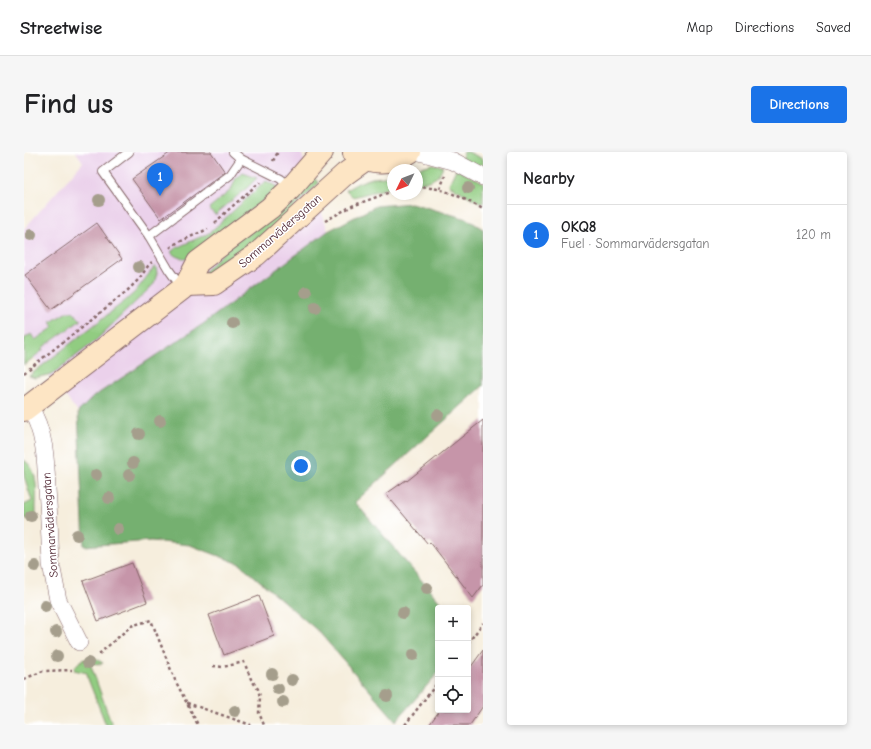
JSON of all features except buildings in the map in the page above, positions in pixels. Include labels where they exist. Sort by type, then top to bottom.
[{"type":"street","name":"Sommarvädersgatan","points":[[79,642],[58,600],[53,580],[45,450],[36,417],[26,408],[184,287],[198,262],[270,208],[290,189],[322,152]]},
{"type":"street","points":[[359,156],[382,162],[398,159],[410,152]]},
{"type":"street","points":[[420,152],[453,161],[483,177]]},
{"type":"street","name":"Sommarvädersgatan","points":[[184,287],[214,284],[256,255],[345,174],[359,156]]},
{"type":"lane","points":[[129,152],[103,172],[149,236],[169,270],[184,287]]},
{"type":"lane","points":[[233,152],[241,159],[280,180],[290,189]]},
{"type":"lane","points":[[149,236],[230,176],[241,159]]},
{"type":"path","points":[[423,187],[440,189],[483,209]]},
{"type":"path","points":[[319,224],[332,215],[352,206],[387,194]]},
{"type":"path","points":[[99,654],[131,626],[151,620],[175,680],[198,725]]},
{"type":"path","points":[[470,641],[483,624]]},
{"type":"path","points":[[213,666],[223,667],[244,662],[251,679],[258,689],[260,697],[259,713],[264,725]]},
{"type":"path","points":[[24,679],[43,672],[72,670]]},
{"type":"path","points":[[405,725],[435,686]]},
{"type":"path","points":[[187,703],[251,725]]},
{"type":"shaded area","points":[[76,152],[301,152],[328,231],[203,324],[93,397],[78,412],[32,355],[24,362],[24,229],[83,162]]},
{"type":"green space","points":[[464,152],[468,152],[483,159],[483,171],[461,159]]},
{"type":"green space","points":[[432,164],[443,166],[436,177],[423,182],[423,167]]},
{"type":"green space","points":[[456,169],[483,182],[483,204],[450,186],[449,184]]},
{"type":"green space","points":[[243,173],[257,178],[215,215],[209,208],[231,190],[236,178]]},
{"type":"green space","points":[[311,176],[319,183],[278,224],[214,273],[199,277],[231,244]]},
{"type":"green space","points":[[387,177],[387,188],[353,197],[346,190],[358,183],[372,178]]},
{"type":"green space","points":[[266,181],[276,186],[278,189],[189,259],[184,259],[171,252],[176,248],[209,233]]},
{"type":"green space","points":[[411,203],[467,219],[483,229],[483,386],[355,502],[442,605],[435,605],[435,676],[396,721],[319,632],[240,564],[190,545],[151,541],[84,546],[78,412],[93,397],[203,324],[328,231],[376,206]]},
{"type":"green space","points":[[155,266],[157,273],[154,284],[93,343],[52,374],[35,378],[29,376],[125,301],[135,292]]},
{"type":"green space","points":[[67,312],[73,312],[81,320],[42,348],[43,350],[24,365],[24,339],[31,334],[35,340],[54,327],[51,322]]},
{"type":"green space","points":[[24,460],[33,470],[36,483],[36,516],[32,520],[24,518],[24,505],[32,501],[24,476]]},
{"type":"green space","points":[[95,658],[103,663],[90,663],[112,725],[106,725],[87,673],[74,670],[77,664],[82,660]]},
{"type":"place","name":"OKQ8","points":[[160,196]]}]
